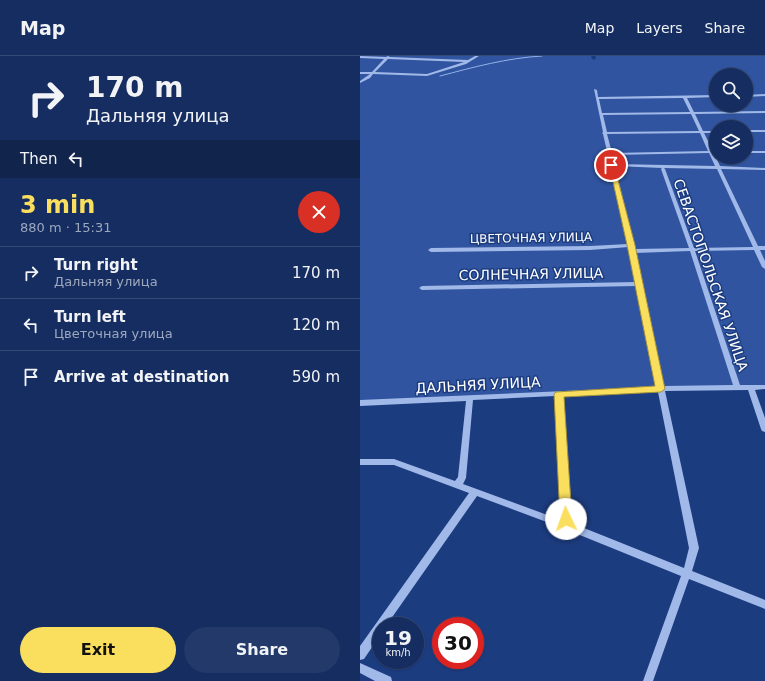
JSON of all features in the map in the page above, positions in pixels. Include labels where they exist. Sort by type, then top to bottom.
[{"type":"street","points":[[360,73],[426,75],[469,61],[477,56]]},
{"type":"street","points":[[360,57],[469,61]]},
{"type":"street","points":[[360,82],[372,74],[388,57]]},
{"type":"street","points":[[595,90],[611,165],[632,248],[694,548],[687,574],[648,681]]},
{"type":"street","points":[[597,98],[709,96]]},
{"type":"street","points":[[753,96],[765,96]]},
{"type":"street","points":[[685,97],[701,132],[709,145]]},
{"type":"street","points":[[600,114],[765,112]]},
{"type":"street","points":[[753,131],[765,131]]},
{"type":"street","points":[[604,133],[709,132]]},
{"type":"street","points":[[609,154],[709,152]]},
{"type":"street","points":[[753,152],[765,152]]},
{"type":"street","points":[[716,164],[765,267]]},
{"type":"street","points":[[611,165],[765,169]]},
{"type":"street","name":"СЕВАСТОПОЛЬСКАЯ УЛИЦА","points":[[663,169],[692,250],[736,387]]},
{"type":"street","name":"ЦВЕТОЧНАЯ УЛИЦА","points":[[431,250],[590,248],[692,250],[765,248]]},
{"type":"street","name":"СОЛНЕЧНАЯ УЛИЦА","points":[[422,288],[639,284]]},
{"type":"street","points":[[751,387],[765,429]]},
{"type":"street","name":"ДАЛЬНЯЯ УЛИЦА","points":[[360,403],[661,389],[765,387]]},
{"type":"street","points":[[559,394],[566,519],[563,524]]},
{"type":"street","points":[[457,485],[462,478],[470,398]]},
{"type":"street","points":[[360,462],[394,462],[563,524],[765,605]]},
{"type":"street","points":[[360,655],[475,492]]},
{"type":"street","points":[[360,668],[387,681]]},
{"type":"shaded area","points":[[360,56],[591,56],[592,59],[595,60],[596,56],[765,56],[765,385],[360,402]]},
{"type":"waterway","points":[[440,76],[503,61],[542,56]]},
{"type":"route","points":[[566,519],[559,394],[661,389],[631,245],[611,165]]}]
